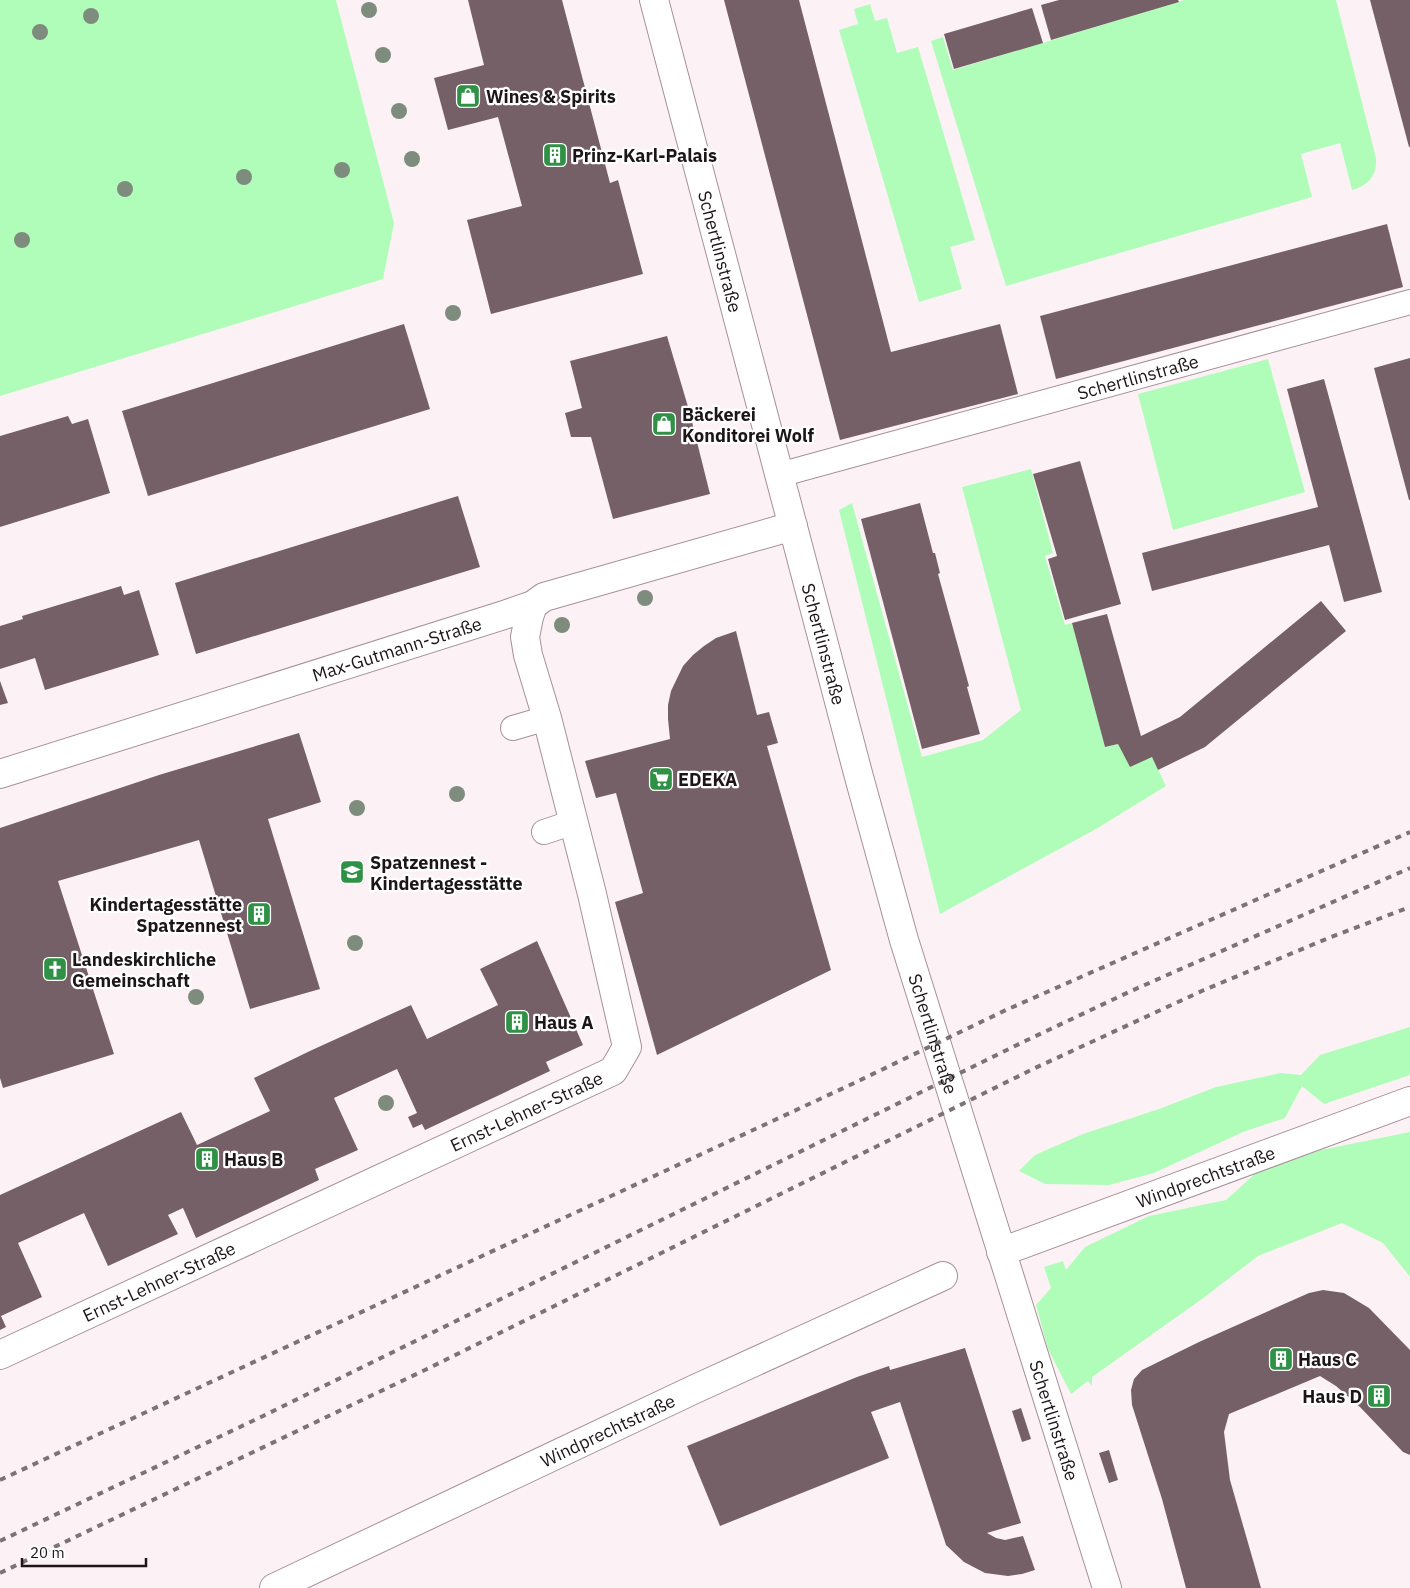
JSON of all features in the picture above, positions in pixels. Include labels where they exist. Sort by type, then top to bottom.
[{"type":"street","name":"Schertlinstraße","points":[[654,0],[859,777],[904,940],[1107,1588]]},
{"type":"street","name":"Max-Gutmann-Straße","points":[[0,774],[533,605],[544,597],[793,526]]},
{"type":"street","name":"Ernst-Lehner-Straße","points":[[0,1355],[613,1071],[627,1047],[574,822],[547,718],[528,655],[525,636],[533,605]]},
{"type":"street","name":"Windprechtstraße","points":[[1001,1252],[1410,1101]]},
{"type":"street","name":"Windprechtstraße","points":[[274,1588],[695,1389],[943,1276]]},
{"type":"lane","name":"Schertlinstraße","points":[[780,475],[1410,302]]},
{"type":"lane","points":[[513,728],[547,718]]},
{"type":"lane","points":[[544,832],[574,822]]},
{"type":"green space","points":[[0,0],[336,0],[394,223],[383,279],[0,396]]},
{"type":"green space","points":[[1184,0],[1336,0],[1376,158],[1375,170],[1371,179],[1352,190],[1340,143],[1301,154],[1312,197],[1006,286],[931,41],[943,37],[953,70]]},
{"type":"green space","points":[[870,4],[875,21],[887,18],[897,53],[918,47],[975,240],[950,247],[962,289],[919,302],[839,30],[858,24],[854,9]]},
{"type":"green space","points":[[1268,359],[1305,492],[1173,530],[1138,394]]},
{"type":"green space","points":[[1031,469],[1053,553],[1045,556],[1065,625],[1072,623],[1105,747],[1118,744],[1152,757],[1166,786],[1096,829],[940,914],[839,510],[852,503],[922,757],[983,740],[1021,710],[962,487]]},
{"type":"green space","points":[[1410,1027],[1410,1075],[1324,1104],[1302,1086],[1285,1118],[1243,1132],[1154,1173],[1109,1185],[1045,1184],[1019,1171],[1035,1155],[1083,1134],[1159,1109],[1216,1087],[1281,1073],[1301,1075],[1320,1055]]},
{"type":"green space","points":[[1410,1132],[1410,1277],[1383,1243],[1342,1223],[1258,1256],[1202,1299],[1092,1377],[1092,1386],[1088,1381],[1071,1394],[1048,1349],[1036,1305],[1051,1288],[1044,1267],[1063,1261],[1066,1270],[1085,1247],[1149,1216],[1226,1200],[1256,1173],[1321,1150]]},
{"type":"building","name":"Prinz-Karl-Palais","points":[[468,0],[562,0],[610,183],[618,180],[643,274],[491,314],[467,220],[522,206],[498,117],[448,130],[434,78],[484,65]]},
{"type":"building","points":[[724,0],[799,0],[891,352],[1000,324],[1018,394],[840,440]]},
{"type":"building","points":[[1059,0],[1178,0],[1179,2],[1051,40],[1041,5]]},
{"type":"building","points":[[1370,0],[1410,0],[1410,147],[1409,147]]},
{"type":"building","points":[[1032,8],[1043,43],[954,69],[944,34]]},
{"type":"building","points":[[1387,224],[1403,287],[1056,379],[1040,316]]},
{"type":"building","points":[[404,324],[430,409],[148,496],[122,411]]},
{"type":"building","points":[[667,336],[689,410],[710,494],[613,519],[591,437],[571,437],[565,413],[582,408],[570,361]]},
{"type":"building","points":[[1410,358],[1410,500],[1409,500],[1374,368]]},
{"type":"building","points":[[1324,379],[1382,592],[1344,602],[1329,545],[1152,591],[1142,553],[1318,507],[1287,389]]},
{"type":"building","points":[[68,416],[72,424],[88,419],[110,493],[0,527],[0,436]]},
{"type":"building","points":[[1080,461],[1121,604],[1065,620],[1048,559],[1057,556],[1033,474]]},
{"type":"building","points":[[458,496],[480,567],[196,654],[175,583]]},
{"type":"building","points":[[920,503],[933,553],[935,553],[940,573],[938,574],[969,686],[967,687],[980,734],[922,749],[861,519]]},
{"type":"building","points":[[121,586],[124,595],[139,590],[159,655],[45,690],[35,658],[0,669],[0,626],[23,619],[22,616]]},
{"type":"building","points":[[1321,601],[1346,631],[1205,747],[1158,770],[1152,757],[1130,767],[1118,744],[1105,747],[1072,623],[1107,614],[1141,736],[1180,717]]},
{"type":"building","points":[[736,631],[757,715],[769,712],[778,743],[767,746],[831,970],[657,1055],[615,902],[643,893],[616,793],[596,798],[585,761],[670,739],[668,705],[671,691],[683,666],[693,655],[716,638]]},
{"type":"building","points":[[0,681],[8,703],[0,705]]},
{"type":"building","points":[[299,733],[321,802],[268,819],[320,989],[250,1009],[199,840],[58,881],[114,1054],[3,1088],[0,1078],[0,828],[159,775]]},
{"type":"building","points":[[537,941],[583,1045],[546,1062],[550,1071],[425,1130],[422,1124],[413,1128],[408,1117],[417,1113],[397,1069],[334,1098],[358,1150],[315,1169],[319,1180],[196,1238],[183,1208],[168,1215],[178,1234],[108,1266],[84,1213],[18,1243],[42,1297],[1,1316],[6,1327],[0,1330],[0,1195],[181,1112],[197,1145],[270,1111],[254,1078],[411,1005],[427,1039],[498,1005],[480,969]]},
{"type":"building","points":[[1323,1290],[1344,1293],[1369,1308],[1410,1350],[1410,1455],[1403,1452],[1360,1407],[1336,1386],[1320,1376],[1229,1414],[1224,1432],[1230,1480],[1261,1588],[1186,1588],[1162,1499],[1132,1405],[1131,1390],[1134,1379],[1142,1370],[1199,1342],[1309,1293]]},
{"type":"building","points":[[965,1348],[1021,1523],[987,1533],[1005,1540],[1023,1536],[1035,1570],[1008,1576],[985,1573],[964,1562],[946,1545],[900,1402],[871,1412],[889,1458],[720,1526],[687,1446],[857,1377],[889,1366],[890,1370]]},
{"type":"building","points":[[1021,1408],[1031,1439],[1022,1442],[1012,1411]]},
{"type":"building","points":[[1109,1450],[1118,1480],[1109,1483],[1099,1453]]},
{"type":"railway","points":[[0,1480],[850,1085],[1006,1010],[1410,832]]},
{"type":"railway","points":[[0,1541],[261,1417],[1021,1043],[1131,991],[1410,868]]},
{"type":"railway","points":[[0,1573],[427,1369],[1033,1069],[1204,990],[1331,937],[1410,907]]},
{"type":"place","name":"Wines & Spirits","points":[[468,96]]},
{"type":"place","name":"Prinz-Karl-Palais","points":[[555,155]]},
{"type":"place","name":"Bäckerei Konditorei Wolf","points":[[664,424]]},
{"type":"place","name":"EDEKA","points":[[661,779]]},
{"type":"place","name":"Spatzennest - Kindertagesstätte","points":[[352,872]]},
{"type":"place","name":"Kindertagesstätte Spatzennest","points":[[259,914]]},
{"type":"place","name":"Landeskirchliche Gemeinschaft","points":[[55,969]]},
{"type":"place","name":"Haus A","points":[[517,1022]]},
{"type":"place","name":"Haus B","points":[[207,1159]]},
{"type":"place","name":"Haus C","points":[[1281,1359]]},
{"type":"place","name":"Haus D","points":[[1379,1396]]}]
